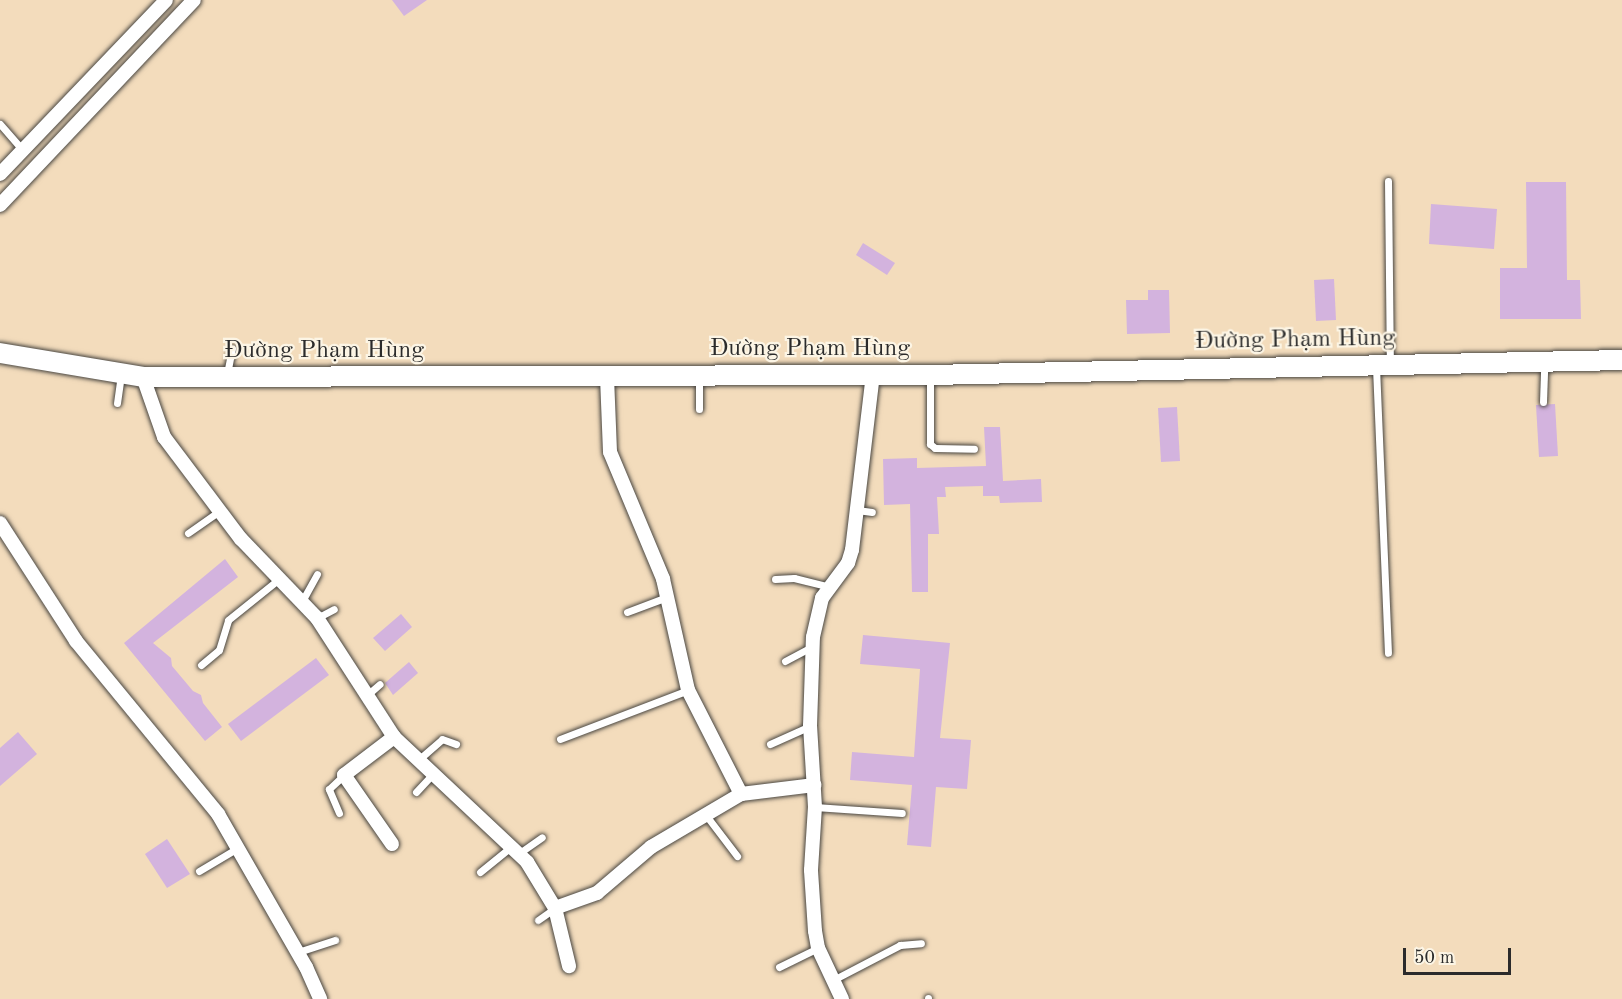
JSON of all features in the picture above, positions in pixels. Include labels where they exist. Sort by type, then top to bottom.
[{"type":"main road","name":"Đường Phạm Hùng","points":[[0,353],[143,377],[930,375],[1622,360]]},
{"type":"street","points":[[19,185],[2,173],[166,0]]},
{"type":"street","points":[[0,205],[194,0]]},
{"type":"street","points":[[93,76],[108,90]]},
{"type":"street","points":[[842,999],[818,948],[811,870],[816,807],[810,726],[813,646],[817,614],[831,586],[848,563],[857,510],[873,375]]},
{"type":"street","points":[[143,377],[159,429],[220,511],[279,579],[317,618],[394,737],[417,761],[515,850],[555,908],[569,966]]},
{"type":"street","points":[[607,377],[610,452],[643,524],[667,597],[688,690],[741,794]]},
{"type":"street","points":[[0,523],[76,641],[202,791],[298,952],[320,999]]},
{"type":"street","points":[[392,844],[344,775],[394,737]]},
{"type":"street","points":[[555,908],[597,893],[651,847],[741,794],[814,785]]},
{"type":"lane","points":[[0,124],[23,150]]},
{"type":"lane","points":[[1388,181],[1383,364],[1388,653]]},
{"type":"lane","points":[[226,377],[232,348]]},
{"type":"lane","points":[[1543,402],[1544,361]]},
{"type":"lane","points":[[117,403],[122,374]]},
{"type":"lane","points":[[699,375],[699,409]]},
{"type":"lane","points":[[930,375],[930,444],[935,448],[974,448]]},
{"type":"lane","points":[[857,510],[872,512]]},
{"type":"lane","points":[[188,533],[220,511]]},
{"type":"lane","points":[[301,603],[317,574]]},
{"type":"lane","points":[[775,579],[794,578],[831,586]]},
{"type":"lane","points":[[201,665],[219,650],[228,620],[279,579]]},
{"type":"lane","points":[[627,612],[667,597]]},
{"type":"lane","points":[[317,618],[334,609]]},
{"type":"lane","points":[[785,661],[813,646]]},
{"type":"lane","points":[[366,696],[380,684]]},
{"type":"lane","points":[[560,739],[688,690]]},
{"type":"lane","points":[[770,744],[810,726]]},
{"type":"lane","points":[[417,761],[442,739],[456,744]]},
{"type":"lane","points":[[339,813],[329,789],[344,775]]},
{"type":"lane","points":[[416,792],[432,775]]},
{"type":"lane","points":[[816,807],[902,813]]},
{"type":"lane","points":[[705,814],[737,856]]},
{"type":"lane","points":[[480,872],[515,850],[542,837]]},
{"type":"lane","points":[[199,871],[236,849]]},
{"type":"lane","points":[[538,920],[555,908]]},
{"type":"lane","points":[[298,952],[335,940]]},
{"type":"lane","points":[[832,980],[900,945],[921,943]]},
{"type":"lane","points":[[779,967],[818,948]]},
{"type":"building","points":[[392,0],[427,0],[404,16]]},
{"type":"building","points":[[1526,182],[1566,182],[1567,280],[1580,280],[1581,319],[1500,319],[1500,268],[1527,268]]},
{"type":"building","points":[[1431,204],[1497,209],[1494,249],[1429,244]]},
{"type":"building","points":[[863,243],[895,263],[887,275],[856,255]]},
{"type":"building","points":[[1334,279],[1336,320],[1316,321],[1314,280]]},
{"type":"building","points":[[1148,290],[1169,290],[1170,333],[1127,334],[1126,300],[1148,300]]},
{"type":"building","points":[[1555,404],[1558,456],[1539,457],[1536,405]]},
{"type":"building","points":[[1177,407],[1180,461],[1161,462],[1158,408]]},
{"type":"building","points":[[984,427],[1000,427],[1003,481],[1041,479],[1042,502],[1000,503],[999,496],[983,496],[983,486],[945,487],[946,497],[937,497],[939,534],[928,534],[928,592],[912,592],[910,504],[884,505],[883,459],[917,458],[917,468],[986,466]]},
{"type":"building","points":[[225,559],[238,577],[153,643],[171,658],[172,666],[193,691],[201,695],[203,703],[222,727],[205,741],[124,643]]},
{"type":"building","points":[[401,614],[412,627],[385,651],[373,638]]},
{"type":"building","points":[[863,635],[950,643],[940,738],[971,740],[967,789],[936,787],[931,847],[907,845],[912,785],[850,780],[852,752],[914,757],[920,669],[860,664]]},
{"type":"building","points":[[316,658],[329,675],[241,741],[228,724]]},
{"type":"building","points":[[409,662],[418,673],[393,695],[385,683]]},
{"type":"building","points":[[18,732],[37,754],[0,786],[0,748]]},
{"type":"building","points":[[167,839],[190,874],[167,888],[145,854]]}]
